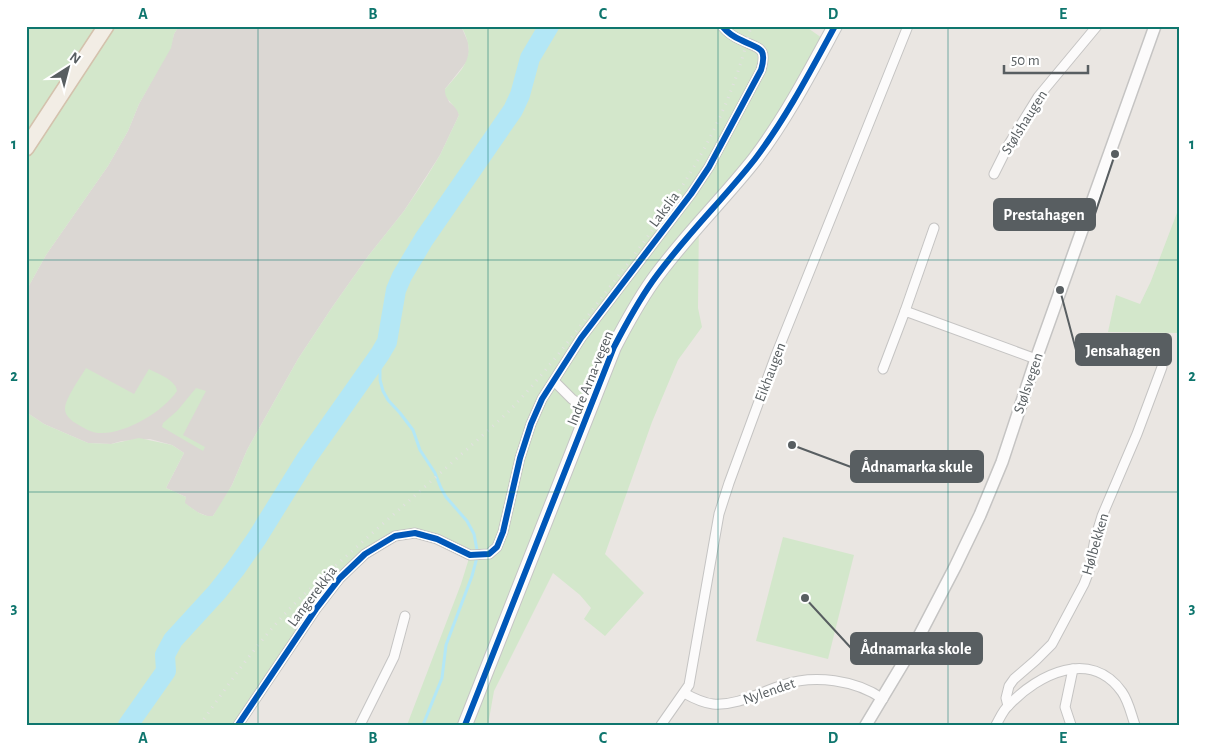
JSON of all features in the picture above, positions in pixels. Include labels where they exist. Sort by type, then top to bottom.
[{"type":"main road","points":[[26,148],[106,26]]},
{"type":"main road","name":"Indre Arna-vegen","points":[[465,725],[614,347],[640,301],[668,262],[756,157],[792,104],[835,26]]},
{"type":"street","name":"Lakslia","points":[[554,381],[582,338],[671,223],[709,167],[762,70],[764,55],[761,50],[742,41],[722,26]]},
{"type":"street","name":"Eikhaugen","points":[[661,725],[689,685],[704,593],[720,514],[729,483],[779,347],[908,26]]},
{"type":"street","name":"Stølshaugen","points":[[994,174],[1009,144],[1038,97],[1097,26]]},
{"type":"street","name":"Stølsvegen","points":[[866,725],[918,640],[980,515],[1002,462],[1036,359],[1155,26]]},
{"type":"street","points":[[883,369],[934,228]]},
{"type":"street","points":[[905,311],[1036,359]]},
{"type":"street","name":"Hølbekken","points":[[1008,706],[1006,698],[1009,686],[1014,679],[1052,644],[1084,584],[1102,516],[1137,434],[1162,367]]},
{"type":"street","points":[[554,381],[572,399],[589,411]]},
{"type":"street","name":"Langerekkja","points":[[238,725],[326,596],[340,578],[365,554],[395,536],[415,533],[437,539],[470,555],[483,556],[493,551],[503,532],[520,458],[531,424],[542,399],[554,381]]},
{"type":"street","points":[[360,725],[394,657],[405,616]]},
{"type":"street","points":[[1071,725],[1065,707],[1073,668]]},
{"type":"street","name":"Hølbekken","points":[[996,725],[1008,706],[1032,686],[1048,676],[1073,668],[1093,670],[1105,676],[1114,684],[1126,699],[1135,725]]},
{"type":"street","name":"Nylendet","points":[[684,693],[711,704],[722,704],[737,702],[784,684],[803,680],[822,680],[864,688],[883,699]]},
{"type":"shaded area","points":[[179,26],[461,26],[468,42],[469,52],[468,60],[445,89],[449,102],[458,109],[459,115],[440,155],[404,211],[369,255],[298,359],[247,450],[232,485],[213,516],[197,512],[184,503],[186,497],[166,488],[184,453],[172,445],[150,439],[122,441],[111,444],[88,443],[44,424],[26,412],[26,291],[46,255],[108,166],[128,131],[139,104],[170,48],[174,34]]},
{"type":"green space","points":[[26,26],[179,26],[174,34],[171,48],[139,104],[128,131],[108,166],[46,255],[26,291]]},
{"type":"green space","points":[[461,26],[805,26],[822,38],[766,134],[742,167],[699,218],[698,308],[702,327],[678,360],[652,422],[605,554],[644,593],[605,636],[584,619],[591,608],[580,595],[553,573],[494,691],[488,725],[407,725],[461,584],[470,555],[437,539],[406,534],[351,566],[238,725],[26,725],[26,412],[44,424],[88,443],[111,444],[139,438],[172,445],[184,453],[166,488],[186,497],[185,503],[198,512],[213,516],[232,485],[247,450],[298,359],[369,255],[404,211],[440,155],[459,115],[446,97],[445,89],[463,67],[468,53],[466,36]]},
{"type":"green space","points":[[1180,205],[1180,333],[1108,332],[1116,295],[1140,304],[1151,281]]},
{"type":"green space","points":[[86,368],[134,394],[149,369],[170,381],[177,391],[162,407],[142,421],[108,433],[98,433],[87,430],[73,421],[65,412],[67,400]]},
{"type":"green space","points":[[196,388],[206,391],[183,435],[205,447],[203,451],[162,427],[163,423],[177,411]]},
{"type":"green space","points":[[783,537],[854,555],[828,659],[756,641]]},
{"type":"waterway","points":[[128,725],[166,671],[165,655],[173,640],[217,592],[236,568],[306,459],[380,354],[387,342],[396,290],[402,276],[424,239],[513,110],[520,95],[530,58],[549,26]]},
{"type":"waterway","points":[[380,354],[380,380],[383,391],[388,400],[413,430],[420,450],[435,473],[446,497],[467,521],[474,534],[477,550],[472,576],[446,645],[442,678],[423,725]]},
{"type":"railway","points":[[200,725],[252,653],[295,603],[508,412],[559,353],[653,229],[694,168],[727,101],[751,26]]},
{"type":"cycle path","points":[[238,725],[316,609],[340,578],[365,554],[395,536],[415,533],[437,539],[470,555],[489,554],[497,547],[503,532],[520,458],[531,424],[542,399],[581,338],[691,194],[709,167],[761,70],[763,56],[760,49],[733,36],[722,26]]},
{"type":"cycle path","points":[[465,725],[614,347],[632,313],[652,282],[755,159],[797,94],[835,26]]},
{"type":"place","name":"Prestahagen","points":[[1115,154]]},
{"type":"place","name":"Jensahagen","points":[[1060,290]]},
{"type":"place","name":"Ådnamarka skule","points":[[792,445]]},
{"type":"place","name":"Ådnamarka skole","points":[[805,598]]}]
